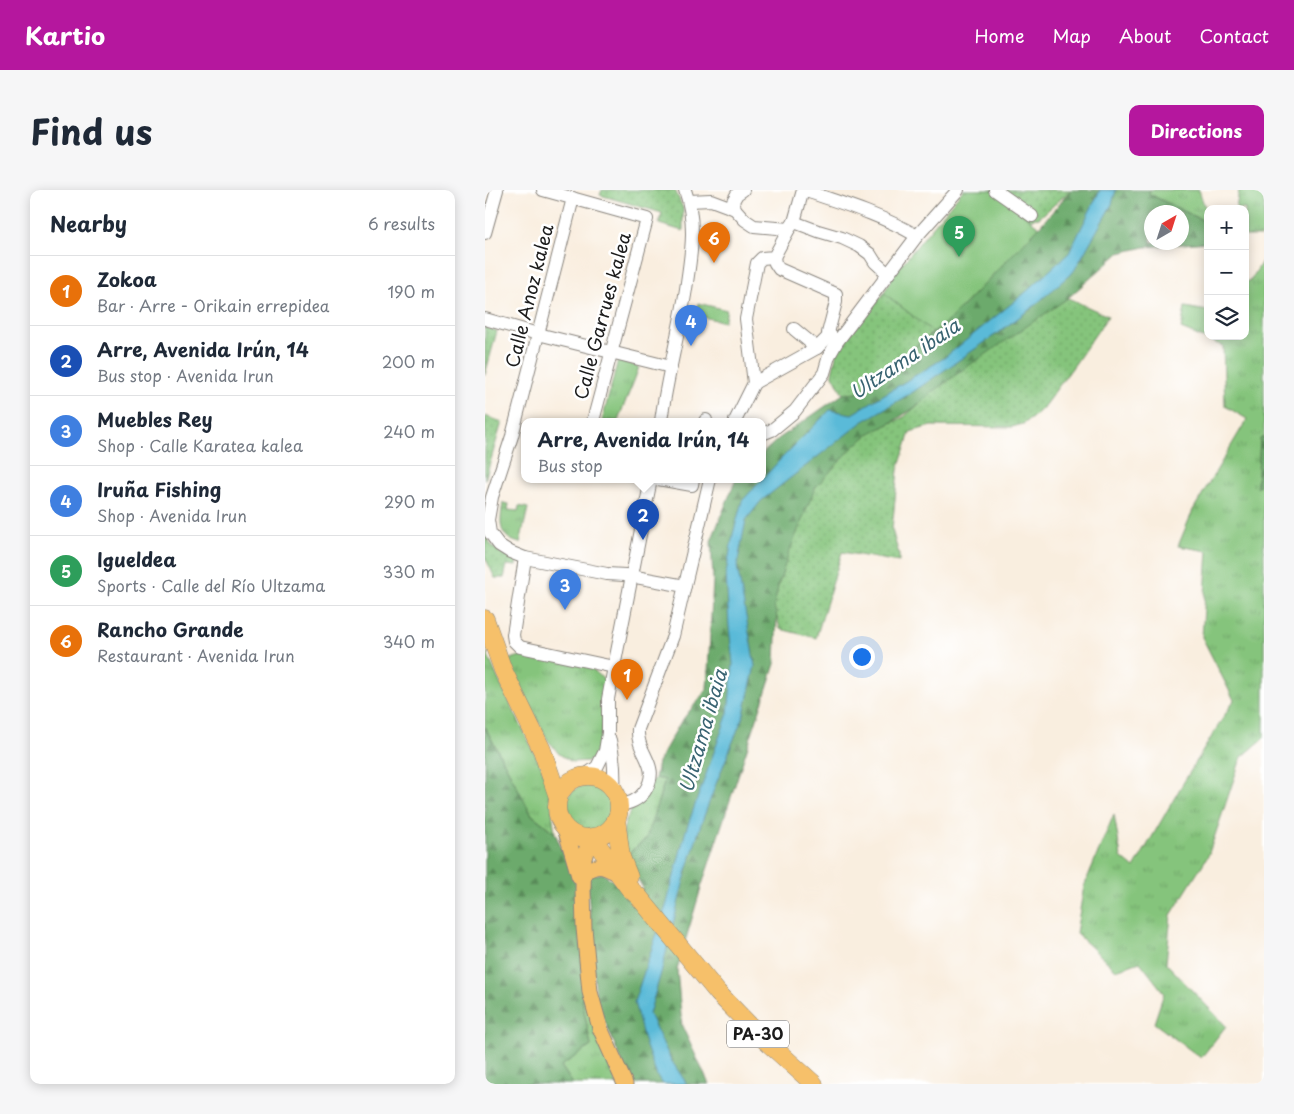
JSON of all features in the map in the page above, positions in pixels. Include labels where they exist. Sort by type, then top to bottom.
[{"type":"highway","points":[[485,619],[503,670],[543,750],[558,797],[557,814],[565,828],[579,837],[591,838],[607,831],[612,826],[616,805],[606,782],[596,777],[580,777],[558,766],[543,750]]},
{"type":"highway","points":[[558,797],[565,786],[580,777]]},
{"type":"highway","name":"PA-30","points":[[616,805],[621,858],[643,903]]},
{"type":"highway","name":"PA-30","points":[[591,838],[629,888],[706,980],[757,1033],[814,1084]]},
{"type":"main road","points":[[565,828],[583,889]]},
{"type":"main road","points":[[591,838],[584,858],[583,889],[589,992],[600,1028],[625,1084]]},
{"type":"main road","points":[[584,872],[593,867],[602,866],[617,872]]},
{"type":"street","points":[[485,234],[497,190]]},
{"type":"street","points":[[543,190],[573,198]]},
{"type":"street","points":[[735,209],[733,201],[737,194],[743,190]]},
{"type":"street","points":[[834,338],[828,333],[837,302],[836,294],[779,269],[775,264],[774,257],[791,225],[803,190],[901,226],[917,236]]},
{"type":"street","points":[[736,418],[754,383],[834,338],[867,304],[917,236],[958,190]]},
{"type":"street","points":[[995,190],[1032,216]]},
{"type":"street","points":[[662,418],[692,251],[691,212],[687,196],[711,200],[735,209],[745,220],[754,226],[791,225],[842,238],[859,246],[888,274]]},
{"type":"street","name":"Calle Garrues kalea","points":[[573,198],[647,219],[594,418]]},
{"type":"street","name":"Calle Anoz kalea","points":[[522,418],[538,334],[573,198]]},
{"type":"street","points":[[754,383],[747,319],[757,263],[763,258],[774,257]]},
{"type":"street","points":[[485,319],[671,367]]},
{"type":"street","points":[[794,329],[817,348]]},
{"type":"street","points":[[766,432],[795,411],[824,373],[834,338]]},
{"type":"street","name":"Calle Anoz kalea","points":[[519,433],[493,498],[488,520],[490,533],[499,545],[525,558],[607,574],[632,576],[685,586]]},
{"type":"street","points":[[580,777],[597,767],[605,751],[613,667],[650,483]]},
{"type":"street","points":[[608,733],[615,776],[616,805],[630,804],[642,794],[649,784],[652,770],[637,737],[638,729],[673,636],[710,483]]},
{"type":"street","points":[[525,558],[513,635],[514,641],[521,646],[613,667]]},
{"type":"green space","points":[[602,190],[675,190],[683,208],[683,231],[659,224],[662,213],[600,195]]},
{"type":"green space","points":[[963,190],[994,190],[1039,227],[948,321],[933,332],[884,293],[893,275]]},
{"type":"green space","points":[[994,190],[1071,190],[1039,218],[1030,219]]},
{"type":"green space","points":[[1071,190],[1150,190],[1149,194],[1171,205],[1144,205],[1144,247],[1119,253],[1068,298],[911,410],[854,446],[778,587],[775,664],[701,888],[677,969],[682,1026],[709,1084],[631,1084],[596,1000],[587,876],[603,873],[618,885],[644,890],[625,856],[646,839],[665,780],[655,778],[658,762],[680,723],[707,689],[713,580],[711,541],[734,483],[766,483],[766,450],[778,439],[843,394],[857,393],[948,321],[1039,227]]},
{"type":"green space","points":[[1150,190],[1199,190],[1204,205],[1204,221],[1189,214],[1189,205],[1171,205],[1149,194]]},
{"type":"green space","points":[[1239,190],[1264,190],[1264,236],[1249,236],[1249,205],[1237,205]]},
{"type":"green space","points":[[1189,214],[1204,221],[1204,242],[1189,244]]},
{"type":"green space","points":[[1264,258],[1264,436],[1260,440],[1258,487],[1264,480],[1264,738],[1241,758],[1208,856],[1171,915],[1166,963],[1226,1026],[1201,1058],[1154,1023],[1164,993],[1140,962],[1116,970],[1076,933],[1084,886],[1114,814],[1121,857],[1134,868],[1234,700],[1202,637],[1208,551],[1178,546],[1193,510],[1247,419],[1225,406],[1223,346],[1208,340],[1249,340],[1249,281]]},
{"type":"green space","points":[[884,293],[933,332],[857,393],[843,394],[832,373],[837,351]]},
{"type":"green space","points":[[1068,298],[1108,316],[1042,409],[1023,424],[1012,427],[931,426],[910,432],[898,470],[892,529],[899,554],[899,562],[842,552],[816,638],[780,629],[774,606],[778,587],[788,555],[815,488],[854,446],[872,432],[904,417],[965,368]]},
{"type":"green space","points":[[698,303],[727,310],[724,322],[695,315]]},
{"type":"green space","points":[[1185,307],[1204,310],[1204,338],[1181,329]]},
{"type":"green space","points":[[485,327],[497,331],[485,375]]},
{"type":"green space","points":[[618,360],[639,367],[619,418],[603,418]]},
{"type":"green space","points":[[485,416],[502,422],[485,480]]},
{"type":"green space","points":[[1264,436],[1264,480],[1257,488],[1260,439]]},
{"type":"green space","points":[[503,503],[509,504],[508,510],[518,511],[519,506],[528,508],[520,543],[513,541],[504,533],[501,522]]},
{"type":"green space","points":[[485,532],[493,547],[517,559],[516,566],[507,565],[504,578],[495,578],[485,557]]},
{"type":"green space","points":[[485,649],[542,768],[549,788],[555,833],[532,815],[485,727]]},
{"type":"green space","points":[[529,653],[590,667],[605,680],[602,732],[597,754],[589,761],[572,762],[559,754],[547,739],[508,660]]},
{"type":"green space","points":[[485,727],[532,815],[555,833],[578,890],[584,997],[582,1000],[591,1046],[561,1066],[573,1084],[485,1084]]},
{"type":"green space","points":[[655,778],[665,780],[646,839],[625,856],[623,836],[626,820]]},
{"type":"green space","points":[[593,785],[605,791],[610,799],[610,817],[605,825],[597,830],[583,831],[571,825],[566,817],[565,803],[571,791],[579,786]]},
{"type":"green space","points":[[584,997],[617,1084],[573,1084],[561,1066],[591,1046],[582,1000]]},
{"type":"water","points":[[1100,190],[1116,190],[1112,204],[1074,271],[1033,307],[988,340],[913,392],[862,422],[761,501],[746,520],[737,566],[755,666],[744,714],[700,827],[649,1014],[671,1060],[687,1084],[663,1084],[657,1076],[645,1044],[634,1002],[667,903],[686,830],[728,713],[733,664],[726,573],[733,534],[742,501],[759,483],[766,483],[766,475],[830,410],[852,414],[944,358],[1026,292],[1069,253]]},
{"type":"place","name":"Igueldea","points":[[959,257]]},
{"type":"place","name":"Rancho Grande","points":[[714,263]]},
{"type":"place","name":"Iruña Fishing","points":[[691,346]]},
{"type":"place","name":"Arre, Avenida Irún, 14","points":[[643,540]]},
{"type":"place","name":"Muebles Rey","points":[[565,610]]},
{"type":"place","name":"Zokoa","points":[[627,700]]},
{"type":"water label","name":"Ultzama ibaia","points":[[905,359]]},
{"type":"water label","name":"Ultzama ibaia","points":[[703,731]]}]
